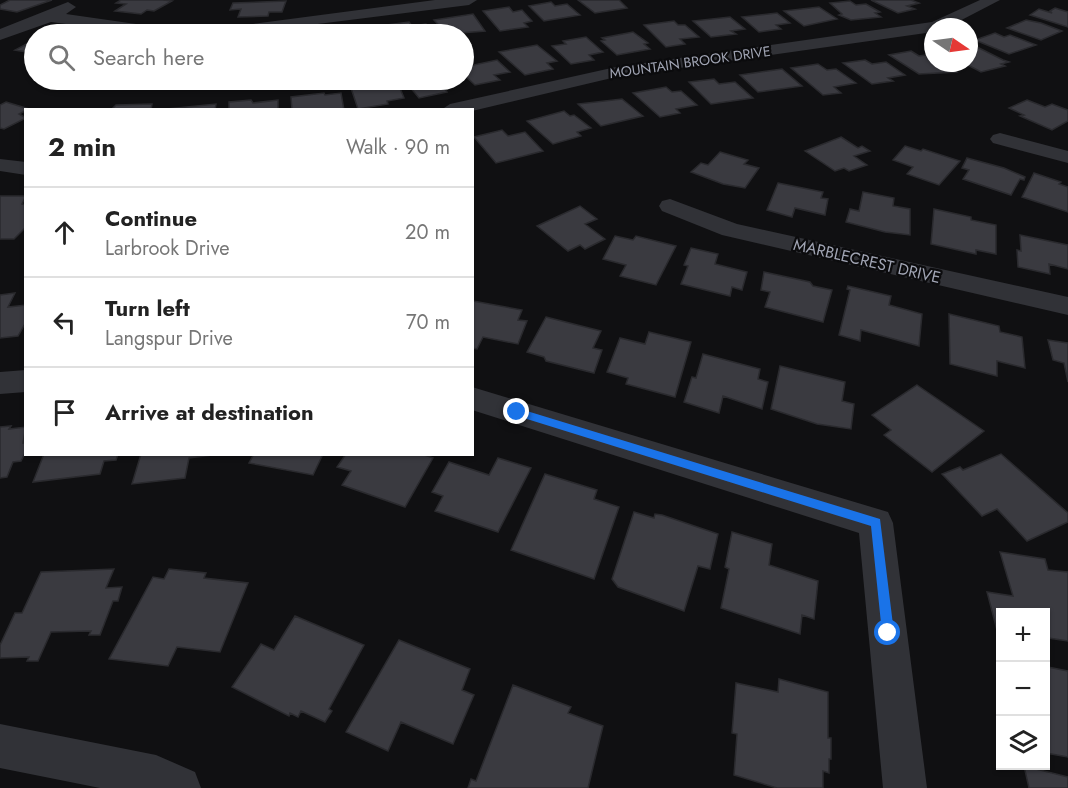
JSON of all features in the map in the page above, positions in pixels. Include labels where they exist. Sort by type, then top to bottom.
[{"type":"street","points":[[31,24],[50,17],[81,0]]},
{"type":"street","points":[[315,0],[317,21]]},
{"type":"street","points":[[293,24],[469,0]]},
{"type":"street","name":"MOUNTAIN BROOK DRIVE","points":[[953,18],[992,0]]},
{"type":"street","points":[[50,17],[100,24]]},
{"type":"street","points":[[0,35],[24,26]]},
{"type":"street","name":"MOUNTAIN BROOK DRIVE","points":[[459,108],[616,72],[924,28]]},
{"type":"street","points":[[1000,139],[1068,158]]},
{"type":"street","points":[[0,165],[24,169]]},
{"type":"street","name":"MARBLECREST DRIVE","points":[[670,206],[730,230],[1068,306]]},
{"type":"street","points":[[0,383],[24,381]]},
{"type":"street","points":[[474,399],[876,522],[905,788]]},
{"type":"street","points":[[0,746],[156,777],[179,788]]},
{"type":"building","points":[[10,0],[52,0],[17,12],[0,9],[0,5]]},
{"type":"building","points":[[121,0],[172,1],[154,11],[147,10],[141,14],[115,11],[126,4],[116,3]]},
{"type":"building","points":[[578,0],[619,0],[627,8],[595,13]]},
{"type":"building","points":[[871,0],[911,0],[919,3],[907,6],[915,9],[898,13]]},
{"type":"building","points":[[286,1],[282,12],[269,12],[268,16],[238,17],[241,9],[230,10],[233,3]]},
{"type":"building","points":[[850,1],[856,5],[866,4],[880,12],[875,13],[881,17],[851,20],[839,15],[842,14],[830,3]]},
{"type":"building","points":[[551,2],[555,6],[567,4],[580,15],[544,21],[529,6]]},
{"type":"building","points":[[509,7],[513,12],[522,10],[532,21],[524,23],[528,27],[500,31],[483,11]]},
{"type":"building","points":[[819,7],[837,19],[804,26],[784,11]]},
{"type":"building","points":[[1055,8],[1068,12],[1068,27],[1030,15],[1039,9],[1052,13],[1050,11]]},
{"type":"building","points":[[777,13],[790,23],[776,25],[781,29],[759,32],[742,17]]},
{"type":"building","points":[[473,14],[485,31],[474,32],[474,24],[438,24],[434,20]]},
{"type":"building","points":[[730,17],[745,29],[731,31],[736,34],[711,37],[693,21]]},
{"type":"building","points":[[1026,20],[1062,31],[1041,40],[1007,28]]},
{"type":"building","points":[[674,21],[678,25],[685,25],[699,37],[680,39],[685,44],[666,47],[644,25]]},
{"type":"building","points":[[633,32],[648,43],[644,44],[650,49],[617,55],[601,41],[605,40],[602,38]]},
{"type":"building","points":[[995,33],[1004,37],[1010,35],[1036,45],[1009,54],[978,41],[978,39]]},
{"type":"building","points":[[586,37],[603,52],[589,55],[594,60],[571,64],[552,46],[566,44],[563,41]]},
{"type":"building","points":[[24,45],[24,51],[15,50]]},
{"type":"building","points":[[537,45],[557,61],[547,63],[553,69],[525,75],[499,52]]},
{"type":"building","points":[[978,48],[1009,62],[1001,64],[1005,66],[981,72],[978,70]]},
{"type":"building","points":[[911,51],[919,56],[924,55],[924,72],[957,72],[919,74],[889,55]]},
{"type":"building","points":[[497,60],[510,72],[494,75],[500,80],[475,85],[474,65]]},
{"type":"building","points":[[865,60],[872,64],[886,62],[905,75],[888,78],[893,81],[872,84],[843,63]]},
{"type":"building","points":[[818,64],[827,70],[836,69],[856,83],[834,87],[841,93],[823,95],[791,68]]},
{"type":"building","points":[[782,69],[802,86],[758,92],[740,75]]},
{"type":"building","points":[[714,79],[719,84],[735,82],[753,98],[711,104],[689,82]]},
{"type":"building","points":[[666,87],[672,92],[681,91],[697,105],[676,109],[680,113],[660,117],[633,93]]},
{"type":"building","points":[[352,90],[401,90],[404,98],[387,101],[388,104],[358,108]]},
{"type":"building","points":[[412,90],[446,90],[447,92],[419,98]]},
{"type":"building","points":[[341,93],[344,108],[292,108],[291,97]]},
{"type":"building","points":[[622,99],[643,116],[601,126],[578,104]]},
{"type":"building","points":[[251,100],[253,103],[278,100],[278,108],[229,108],[229,102]]},
{"type":"building","points":[[1027,100],[1045,107],[1052,104],[1068,110],[1068,121],[1052,130],[1020,116],[1024,115],[1009,108]]},
{"type":"building","points":[[6,102],[26,108],[19,114],[24,119],[4,129],[0,128],[0,105]]},
{"type":"building","points":[[152,104],[151,108],[113,108],[116,105]]},
{"type":"building","points":[[216,104],[215,108],[177,108]]},
{"type":"building","points":[[564,111],[570,116],[574,115],[591,128],[577,132],[581,136],[553,144],[527,121]]},
{"type":"building","points":[[502,130],[508,136],[525,132],[543,151],[496,163],[474,137]]},
{"type":"building","points":[[841,137],[858,148],[862,146],[870,151],[854,156],[867,165],[849,171],[844,168],[835,171],[805,151]]},
{"type":"building","points":[[905,146],[921,151],[923,149],[960,161],[939,185],[907,174],[913,167],[893,160]]},
{"type":"building","points":[[720,152],[748,160],[744,164],[759,168],[745,188],[723,184],[691,172],[701,163],[708,165]]},
{"type":"building","points":[[967,158],[1004,168],[1025,177],[1024,180],[1020,179],[1011,195],[963,179],[969,170],[962,168]]},
{"type":"building","points":[[1034,173],[1061,182],[1059,184],[1068,187],[1068,212],[1022,197]]},
{"type":"building","points":[[778,183],[823,192],[821,198],[828,199],[825,215],[795,208],[792,217],[767,210]]},
{"type":"building","points":[[863,192],[894,198],[893,206],[910,209],[910,235],[885,232],[846,222],[850,209],[859,211]]},
{"type":"building","points":[[0,196],[24,196],[22,204],[24,204],[24,229],[14,239],[0,239]]},
{"type":"building","points":[[580,206],[597,219],[585,224],[605,239],[585,249],[580,245],[568,251],[537,226]]},
{"type":"building","points":[[934,209],[996,225],[996,254],[976,250],[976,254],[931,244]]},
{"type":"building","points":[[1020,235],[1068,245],[1068,269],[1049,264],[1050,274],[1018,267],[1017,250],[1021,251]]},
{"type":"building","points":[[615,236],[633,240],[636,236],[676,246],[656,285],[620,276],[626,265],[603,259]]},
{"type":"building","points":[[691,248],[718,254],[715,264],[747,272],[742,290],[732,287],[730,296],[681,284],[688,266],[684,265]]},
{"type":"building","points":[[764,272],[810,282],[813,286],[832,290],[823,322],[765,307],[770,292],[761,290]]},
{"type":"building","points":[[848,286],[891,296],[889,305],[922,314],[919,346],[861,330],[860,341],[839,335],[850,290],[847,289]]},
{"type":"building","points":[[15,293],[8,307],[24,305],[24,326],[18,336],[0,338],[0,295]]},
{"type":"building","points":[[474,301],[522,310],[518,320],[527,321],[518,344],[483,337],[477,349],[474,348]]},
{"type":"building","points":[[949,314],[999,326],[1000,332],[1022,337],[1025,368],[997,361],[997,376],[950,364]]},
{"type":"building","points":[[546,317],[601,331],[593,348],[602,350],[594,373],[546,361],[544,357],[527,352]]},
{"type":"building","points":[[649,332],[691,342],[675,397],[626,384],[628,378],[607,372],[620,338],[645,344]]},
{"type":"building","points":[[1048,340],[1068,343],[1068,382],[1064,363],[1053,360]]},
{"type":"building","points":[[703,354],[760,369],[758,379],[768,382],[762,409],[723,396],[719,413],[684,402],[692,377],[696,378]]},
{"type":"building","points":[[780,366],[845,382],[842,401],[854,404],[851,429],[817,424],[771,409]]},
{"type":"building","points":[[917,385],[984,431],[932,472],[884,435],[891,430],[872,415]]},
{"type":"building","points":[[11,426],[9,429],[24,427],[24,455],[21,461],[13,462],[7,477],[0,478],[0,427]]},
{"type":"building","points":[[1001,454],[1068,513],[1068,522],[1027,541],[997,509],[982,516],[942,474],[960,467],[963,470]]},
{"type":"building","points":[[43,456],[117,456],[116,460],[104,461],[100,474],[33,482]]},
{"type":"building","points":[[140,456],[204,456],[189,458],[185,478],[132,484]]},
{"type":"building","points":[[253,456],[322,456],[313,475],[249,463]]},
{"type":"building","points":[[345,456],[428,456],[433,458],[405,507],[342,485],[351,471],[337,467]]},
{"type":"building","points":[[498,458],[531,468],[498,532],[435,511],[443,496],[432,492],[449,462],[489,475]]},
{"type":"building","points":[[545,474],[597,490],[594,499],[619,507],[594,579],[511,550]]},
{"type":"building","points":[[634,512],[654,518],[655,514],[662,515],[718,534],[710,569],[698,566],[684,611],[618,587],[612,579]]},
{"type":"building","points":[[732,532],[772,544],[769,565],[818,581],[814,619],[802,615],[800,634],[721,608],[729,569],[725,567]]},
{"type":"building","points":[[1000,552],[1045,559],[1048,570],[1068,572],[1068,641],[1050,638],[1050,608],[996,608],[996,626],[987,592],[1013,596]]},
{"type":"building","points":[[114,569],[106,588],[122,587],[118,601],[113,601],[100,635],[89,635],[91,631],[51,632],[38,661],[27,661],[29,657],[0,658],[0,645],[15,613],[22,613],[41,572]]},
{"type":"building","points":[[169,569],[206,573],[204,578],[248,583],[220,652],[177,647],[168,666],[109,659],[153,577],[164,579]]},
{"type":"building","points":[[295,616],[364,645],[329,709],[332,711],[325,722],[301,711],[298,717],[290,713],[289,716],[232,687],[261,644],[274,650]]},
{"type":"building","points":[[399,640],[470,669],[462,690],[474,695],[453,744],[401,722],[388,751],[346,732]]},
{"type":"building","points":[[1050,667],[1068,671],[1068,757],[1050,754]]},
{"type":"building","points":[[779,679],[828,692],[828,738],[831,738],[831,759],[829,759],[829,773],[823,771],[823,788],[777,788],[734,775],[737,734],[732,733],[736,683],[778,692]]},
{"type":"building","points":[[513,685],[571,707],[568,713],[603,726],[588,788],[468,788],[471,779],[476,781]]},
{"type":"building","points":[[1025,770],[1040,770],[1068,777],[1068,788],[1029,788]]},
{"type":"route","points":[[517,412],[876,522],[888,633]]}]
